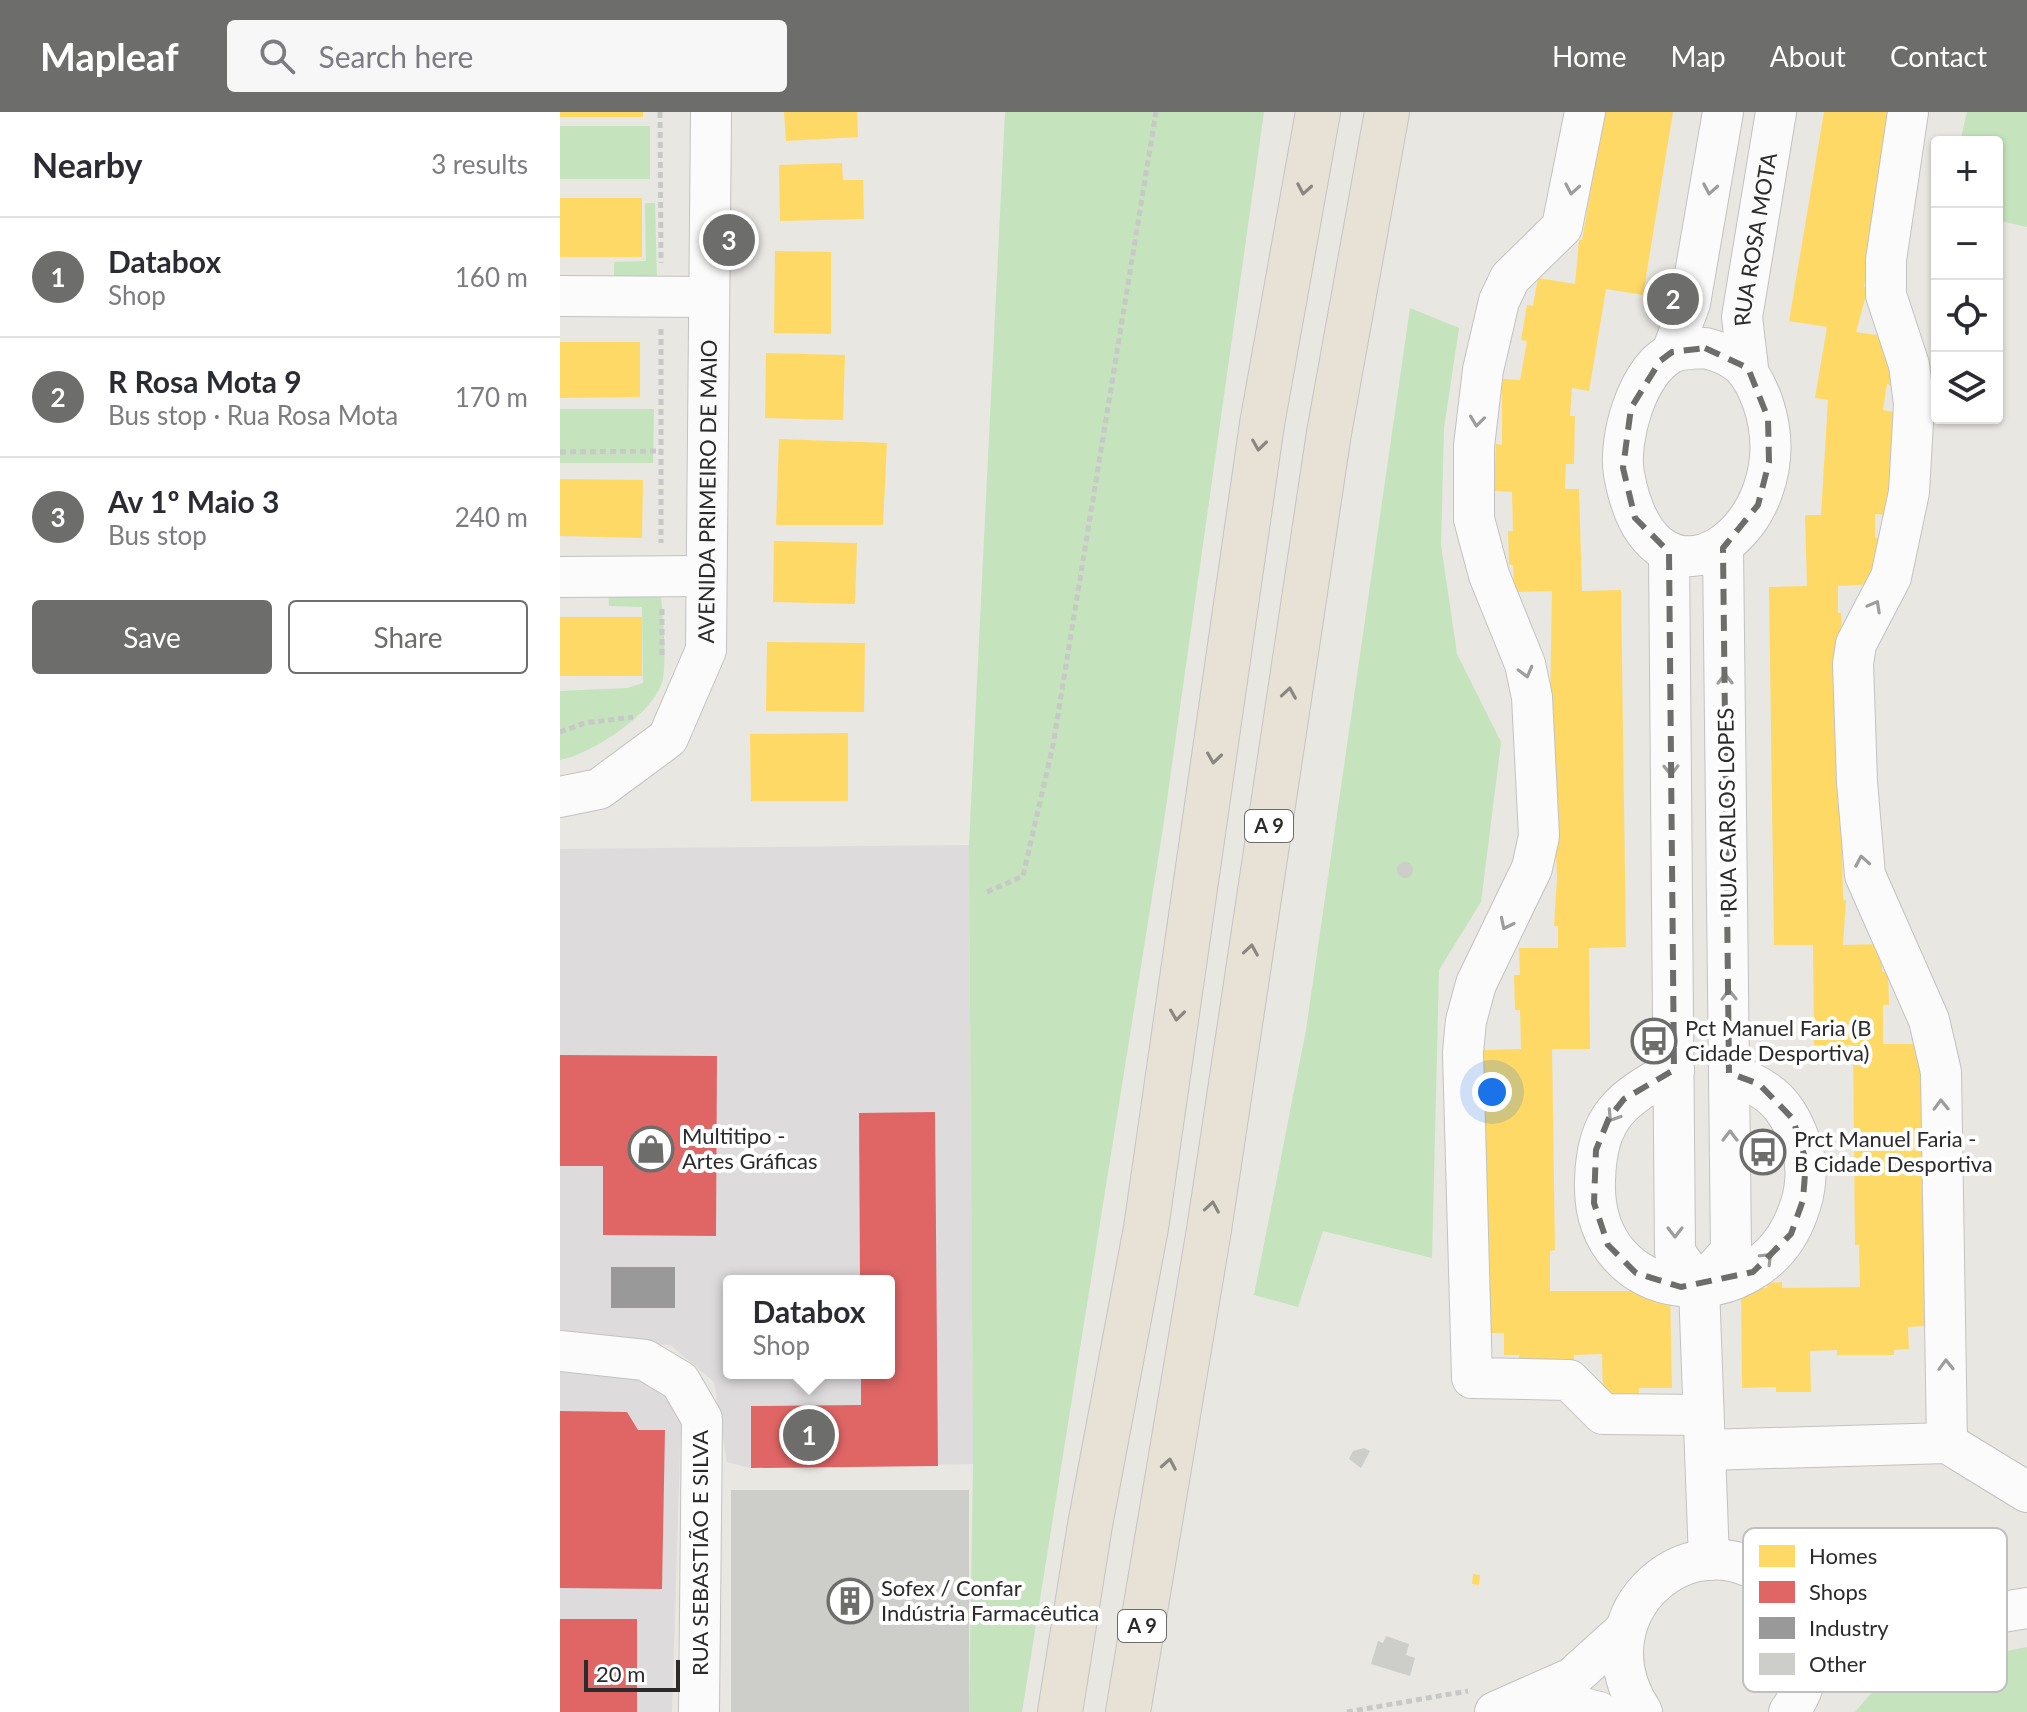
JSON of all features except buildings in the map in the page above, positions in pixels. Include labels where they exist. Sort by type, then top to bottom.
[{"type":"highway","points":[[1060,1712],[1090,1525],[1146,1228],[1262,424],[1318,112]]},
{"type":"highway","name":"A 9","points":[[1128,1712],[1209,1230],[1329,433],[1387,112]]},
{"type":"street","name":"AVENIDA PRIMEIRO DE MAIO","points":[[560,797],[599,789],[668,738],[706,650],[711,112]]},
{"type":"street","points":[[1585,112],[1562,227],[1510,278],[1499,301],[1483,370],[1474,446],[1474,519],[1489,575],[1525,664],[1532,697],[1539,836],[1532,868],[1476,984],[1466,1021],[1463,1052],[1472,1378],[1569,1380],[1603,1414],[1704,1432],[1947,1443],[2027,1492]]},
{"type":"street","points":[[1672,352],[1690,303],[1723,112]]},
{"type":"street","name":"RUA ROSA MOTA","points":[[1748,368],[1742,317],[1776,112]]},
{"type":"street","points":[[1908,112],[1886,260],[1886,295],[1909,365],[1914,404],[1909,492],[1891,577],[1856,644],[1855,738],[1860,848],[1865,875],[1929,1020],[1941,1072],[1947,1443]]},
{"type":"street","points":[[560,296],[709,297]]},
{"type":"street","points":[[1705,348],[1729,354],[1748,368],[1768,418],[1771,450],[1766,484],[1758,505],[1746,525],[1723,548],[1698,556],[1669,552],[1648,538],[1635,518],[1623,468],[1623,447],[1631,408],[1660,361],[1672,352],[1705,348]]},
{"type":"street","name":"RUA CARLOS LOPES","points":[[1699,1287],[1731,1251],[1723,548]]},
{"type":"street","points":[[1669,552],[1675,1252],[1699,1287],[1709,1560]]},
{"type":"street","points":[[560,577],[706,576]]},
{"type":"street","points":[[1674,1070],[1624,1099],[1609,1118],[1596,1150],[1594,1203],[1608,1245],[1636,1273],[1681,1287],[1724,1283],[1753,1272],[1791,1234],[1803,1200],[1806,1161],[1793,1119],[1759,1084],[1729,1073]]},
{"type":"street","name":"RUA SEBASTIÃO E SILVA","points":[[560,1351],[645,1360],[680,1381],[702,1419],[699,1712]]},
{"type":"street","points":[[1642,1712],[1629,1692],[1621,1662],[1624,1631],[1635,1604],[1655,1582],[1680,1567],[1709,1560],[1743,1565]]},
{"type":"street","points":[[2007,1611],[2027,1608]]},
{"type":"street","points":[[1490,1704],[1572,1678],[1624,1631]]},
{"type":"street","points":[[1490,1704],[1583,1708],[1599,1712]]},
{"type":"path","points":[[660,112],[663,665]]},
{"type":"path","points":[[987,892],[1023,876],[1053,745],[1156,112]]},
{"type":"path","points":[[560,452],[661,451]]},
{"type":"path","points":[[560,732],[585,723],[640,716]]},
{"type":"path","points":[[1347,1712],[1490,1704]]},
{"type":"highlighted area","points":[[1705,348],[1748,368],[1768,418],[1769,462],[1758,505],[1723,548],[1729,1073],[1759,1084],[1793,1119],[1806,1161],[1803,1200],[1791,1234],[1753,1272],[1681,1287],[1636,1273],[1608,1245],[1594,1203],[1596,1150],[1609,1118],[1624,1099],[1674,1070],[1669,552],[1635,518],[1623,468],[1631,408],[1660,361],[1672,352]]},
{"type":"shaded area","points":[[969,845],[973,1464],[751,1468],[727,1462],[714,1382],[670,1345],[560,1338],[560,849]]},
{"type":"shaded area","points":[[560,1369],[617,1369],[657,1382],[681,1418],[672,1712],[560,1712]]},
{"type":"green space","points":[[1005,112],[1264,112],[1163,828],[1022,1712],[969,1712],[973,1464],[969,845]]},
{"type":"green space","points":[[1967,112],[2027,112],[2027,227],[2003,221],[2003,136],[1961,136]]},
{"type":"green space","points":[[560,126],[650,126],[650,179],[560,179]]},
{"type":"green space","points":[[645,203],[655,203],[657,280],[614,280],[614,262],[646,261]]},
{"type":"green space","points":[[1410,308],[1459,328],[1444,428],[1441,545],[1457,654],[1501,742],[1481,902],[1439,970],[1432,1258],[1323,1231],[1298,1307],[1254,1295],[1306,1030]]},
{"type":"green space","points":[[560,409],[654,409],[653,463],[560,463]]},
{"type":"green space","points":[[608,590],[661,590],[663,678],[649,704],[621,730],[589,749],[560,760],[560,691],[627,688],[643,683],[642,607],[609,606]]},
{"type":"green space","points":[[2027,1647],[2027,1712],[1855,1712],[1872,1692],[2007,1692],[2007,1651]]},
{"type":"place","name":"Av 1º Maio 3","points":[[729,240]]},
{"type":"place","name":"R Rosa Mota 9","points":[[1673,299]]},
{"type":"place","name":"Pct Manuel Faria (B Cidade Desportiva)","points":[[1654,1041]]},
{"type":"place","name":"Multitipo - Artes Gráficas","points":[[651,1149]]},
{"type":"place","name":"Prct Manuel Faria - B Cidade Desportiva","points":[[1763,1152]]},
{"type":"place","name":"Databox","points":[[809,1435]]},
{"type":"place","name":"Sofex / Confar Indústria Farmacêutica","points":[[850,1601]]}]
